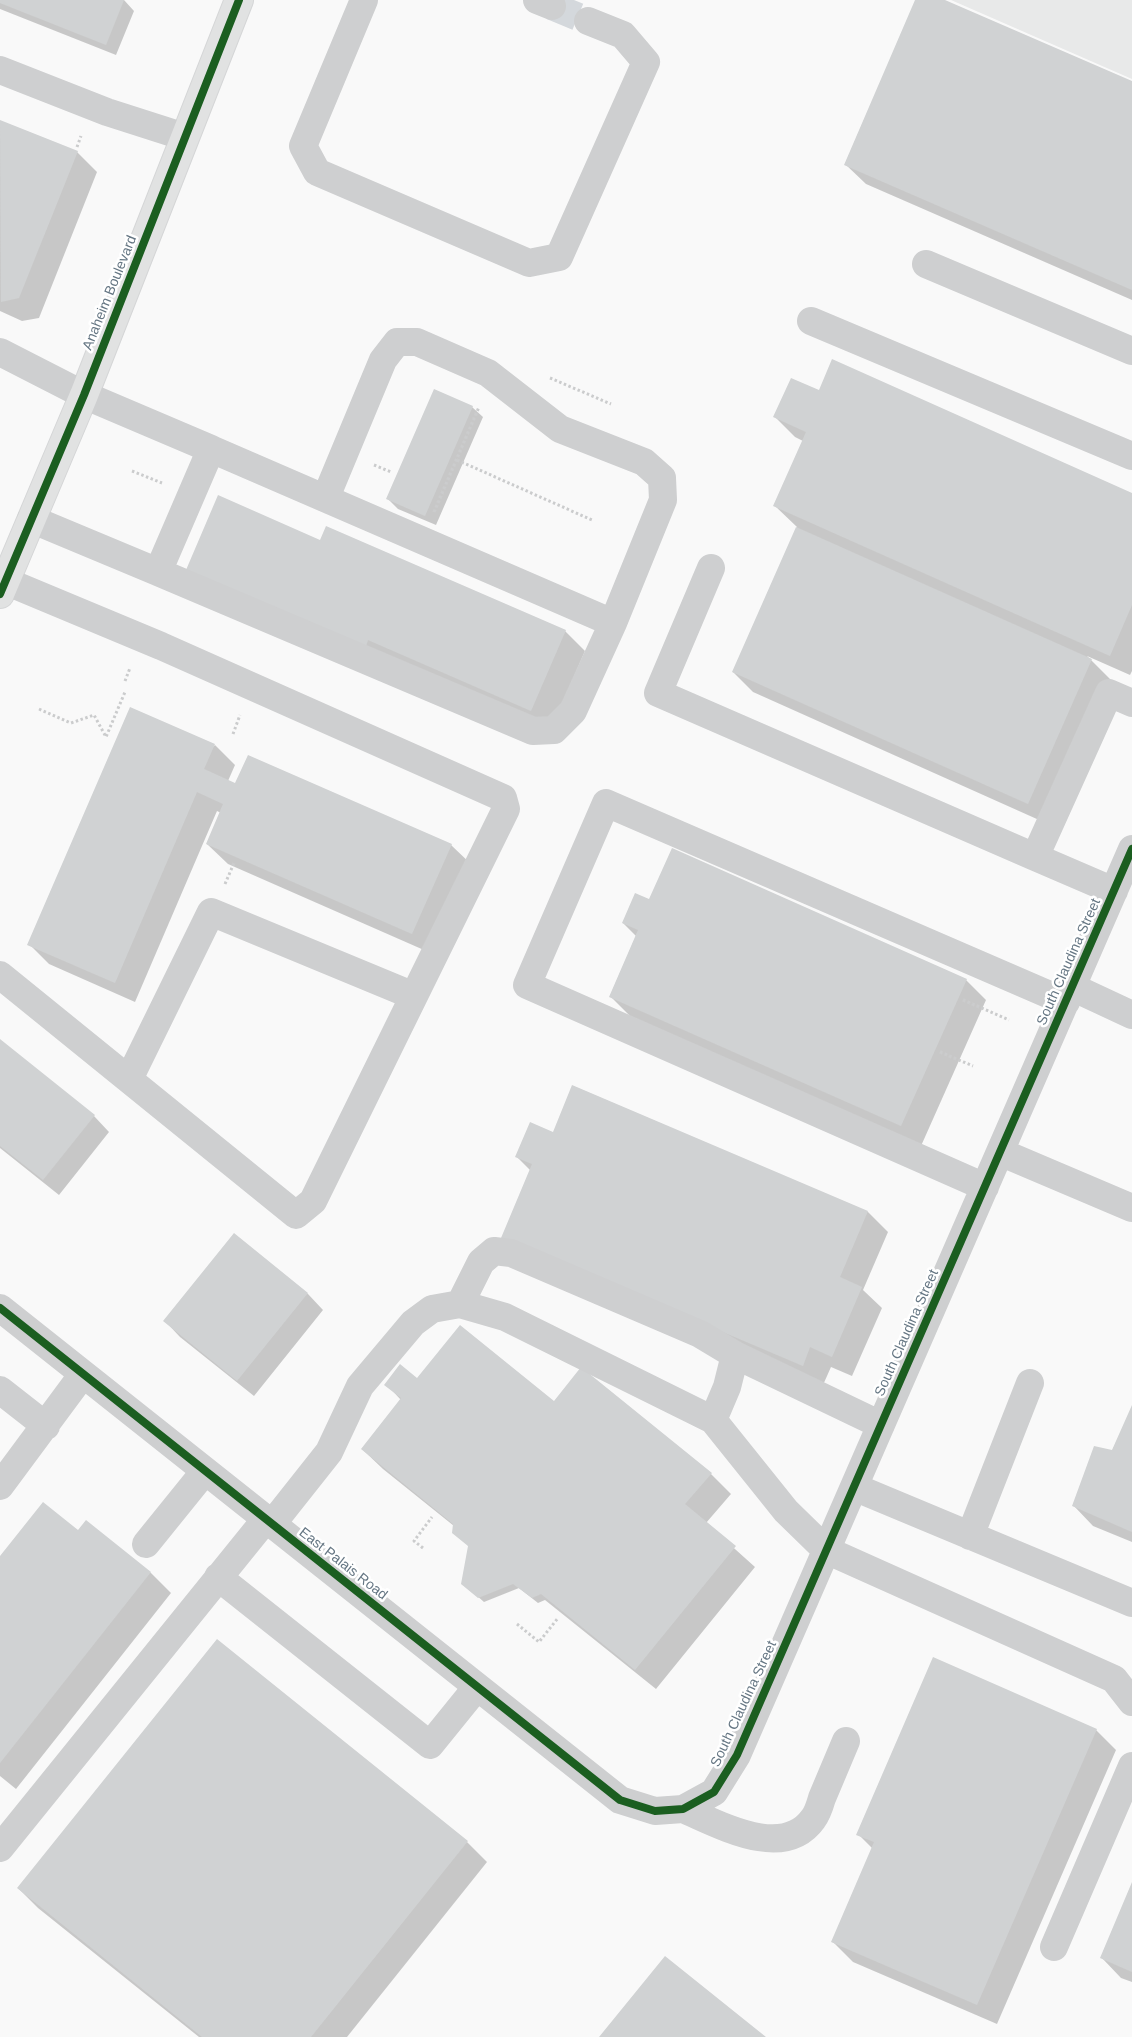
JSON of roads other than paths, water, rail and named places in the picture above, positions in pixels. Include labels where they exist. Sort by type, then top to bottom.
[{"type":"main road","name":"Anaheim Boulevard","points":[[2,588],[84,395],[239,0]]},
{"type":"street","points":[[364,0],[303,146],[317,172],[529,263],[559,256],[646,62],[623,35],[588,21]]},
{"type":"street","points":[[0,70],[107,112],[185,137]]},
{"type":"street","points":[[926,264],[1132,351]]},
{"type":"street","points":[[811,320],[1132,456]]},
{"type":"street","points":[[31,519],[533,731],[554,730],[573,711],[613,623],[664,500],[662,478],[644,462],[560,428],[488,373],[417,342],[397,342],[383,360],[326,497]]},
{"type":"street","points":[[0,352],[84,395],[326,497],[613,623]]},
{"type":"street","points":[[158,572],[211,449]]},
{"type":"street","points":[[711,568],[658,693],[1114,890]]},
{"type":"street","points":[[0,975],[296,1215],[313,1201],[506,809],[503,798],[161,646],[2,588]]},
{"type":"street","points":[[1035,857],[1109,693],[1132,703]]},
{"type":"street","points":[[984,1187],[527,985],[606,803],[1069,995],[1132,1015]]},
{"type":"street","name":"South Claudina Street","points":[[683,1809],[714,1792],[737,1755],[1132,850]]},
{"type":"street","points":[[129,1079],[211,912],[414,996]]},
{"type":"street","points":[[1000,1152],[1132,1208]]},
{"type":"street","points":[[460,1304],[481,1262],[494,1251],[511,1253],[700,1334],[735,1355],[788,1382],[881,1425]]},
{"type":"street","points":[[0,1848],[218,1577],[329,1452],[360,1386],[413,1323],[432,1309],[460,1304],[506,1317],[713,1420],[786,1512],[826,1550],[1114,1679],[1132,1702]]},
{"type":"street","name":"East Palais Road","points":[[0,1308],[620,1800],[655,1811],[683,1809]]},
{"type":"street","points":[[713,1420],[727,1388],[735,1355]]},
{"type":"street","points":[[0,1486],[83,1374]]},
{"type":"street","points":[[970,1536],[1030,1383]]},
{"type":"street","points":[[0,1390],[46,1426]]},
{"type":"street","points":[[146,1544],[205,1471]]},
{"type":"street","points":[[854,1488],[1132,1603]]},
{"type":"street","points":[[218,1577],[430,1745],[477,1687]]},
{"type":"street","points":[[683,1809],[739,1832],[771,1840],[798,1834],[814,1819],[846,1742]]},
{"type":"street","points":[[1054,1947],[1132,1766]]},
{"type":"tunnel","points":[[552,6],[588,21]]}]
